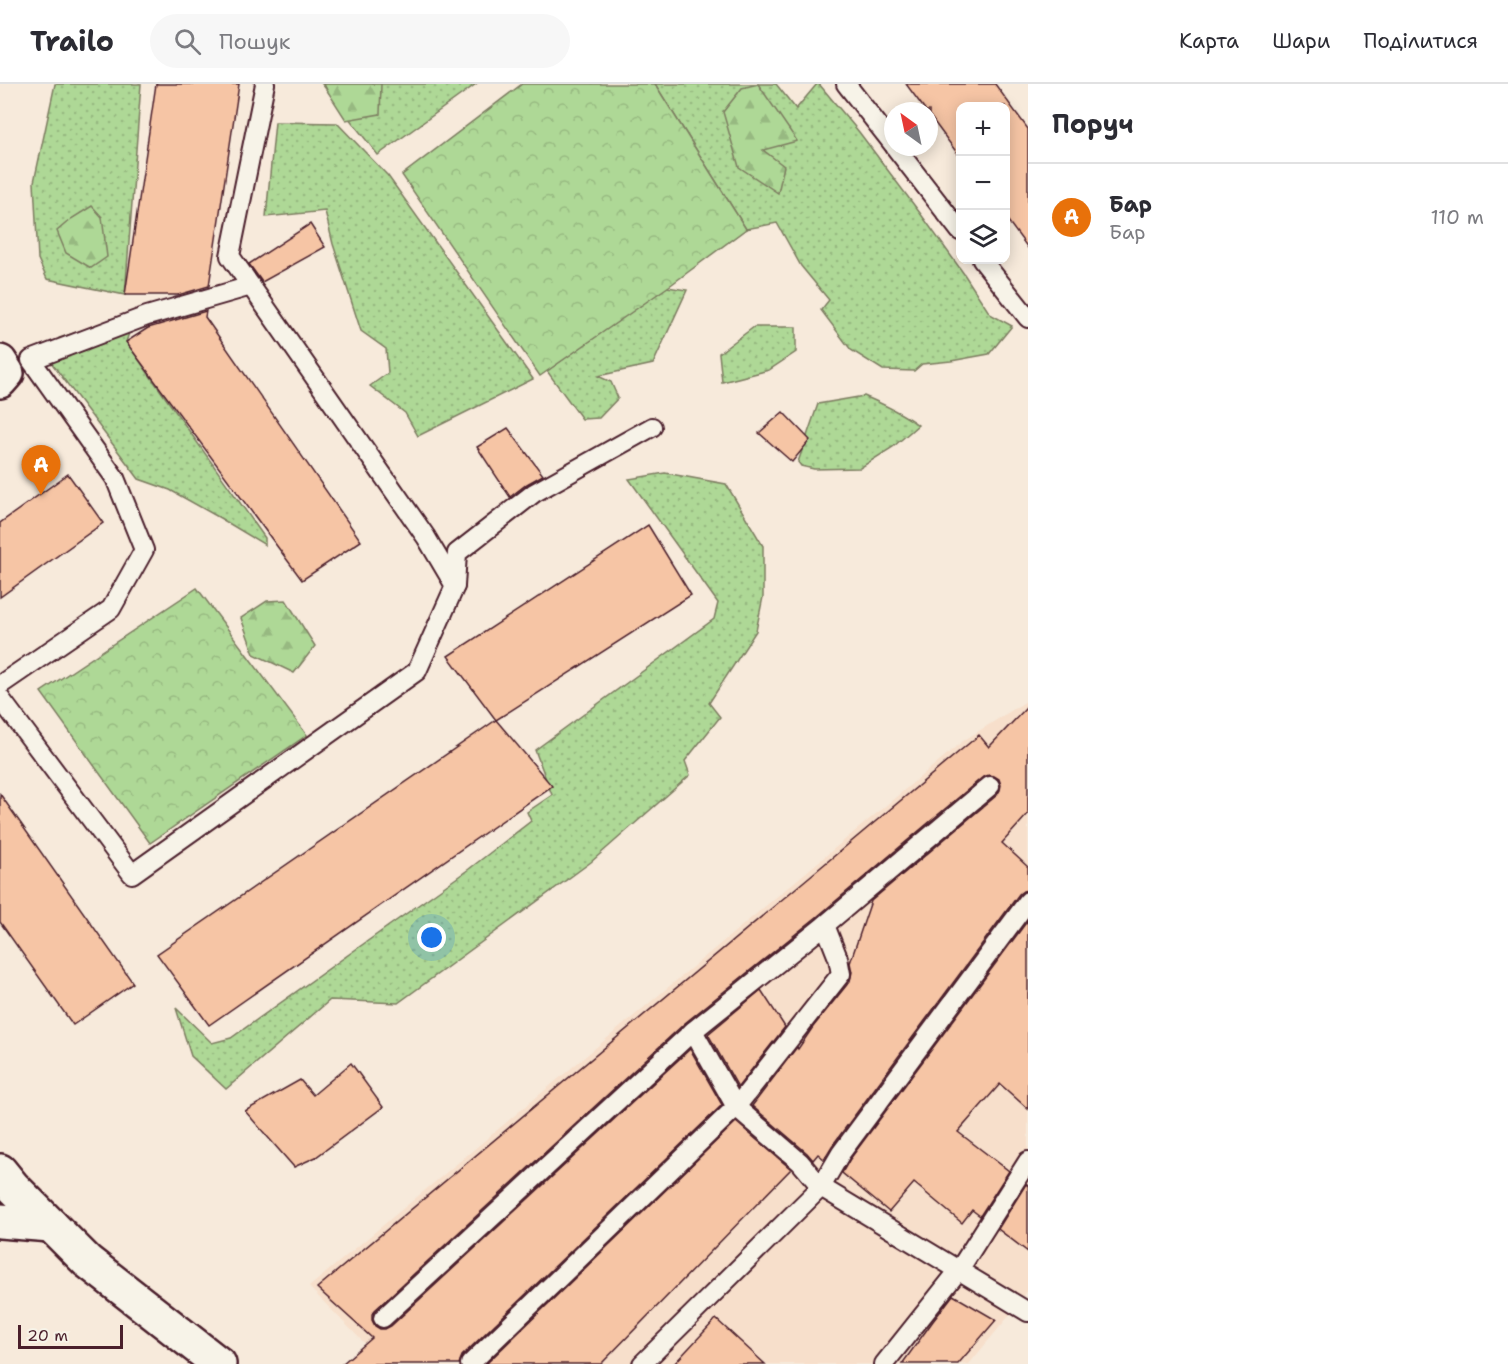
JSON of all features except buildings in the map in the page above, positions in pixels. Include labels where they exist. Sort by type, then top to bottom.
[{"type":"street","points":[[0,1171],[87,1261],[219,1364]]},
{"type":"street","points":[[0,1221],[51,1225]]},
{"type":"lane","points":[[266,84],[230,256],[426,537],[455,586]]},
{"type":"lane","points":[[846,84],[884,133]]},
{"type":"lane","points":[[902,156],[956,226]]},
{"type":"lane","points":[[985,264],[1028,318]]},
{"type":"lane","points":[[0,685],[111,609],[144,550],[115,478],[10,369],[147,316],[251,286]]},
{"type":"lane","points":[[0,698],[132,874],[417,671],[455,586],[457,553],[534,493],[652,428]]},
{"type":"lane","points":[[383,1318],[693,1030],[825,925],[990,786]]},
{"type":"lane","points":[[642,1364],[820,1187],[841,1153],[1028,901]]},
{"type":"lane","points":[[470,1364],[736,1107],[841,974],[838,957],[825,925]]},
{"type":"lane","points":[[693,1030],[736,1107],[800,1162],[820,1187],[1028,1312]]},
{"type":"lane","points":[[884,1364],[960,1270],[1028,1161]]},
{"type":"shaded area","points":[[1028,700],[1028,1290],[969,1364],[385,1364],[309,1287],[963,741]]},
{"type":"green space","points":[[55,84],[141,84],[125,295],[47,279],[38,259],[34,182]]},
{"type":"green space","points":[[322,84],[476,84],[378,155]]},
{"type":"green space","points":[[324,84],[381,84],[380,114],[346,120]]},
{"type":"green space","points":[[522,84],[655,84],[746,229],[540,376],[402,175]]},
{"type":"green space","points":[[655,84],[776,84],[796,109],[819,84],[859,132],[920,213],[990,314],[1012,326],[989,354],[922,364],[914,371],[883,370],[851,350],[821,310],[829,300],[801,266],[777,223],[746,229]]},
{"type":"green space","points":[[758,84],[797,141],[763,150],[784,166],[778,193],[739,167],[723,112],[742,88]]},
{"type":"green space","points":[[275,122],[337,123],[388,176],[533,379],[418,436],[405,413],[370,386],[388,373],[386,349],[361,331],[333,244],[325,211],[266,217]]},
{"type":"green space","points":[[92,206],[102,217],[107,257],[91,268],[66,253],[57,231]]},
{"type":"green space","points":[[667,287],[687,290],[653,364],[598,376],[611,382],[618,398],[599,418],[582,419],[547,371]]},
{"type":"green space","points":[[136,312],[126,342],[265,538],[265,545],[170,490],[139,479],[50,361],[59,338]]},
{"type":"green space","points":[[754,327],[796,327],[796,352],[769,370],[722,382],[719,353]]},
{"type":"green space","points":[[864,396],[885,405],[918,425],[893,447],[860,468],[814,469],[801,466],[798,462],[818,404]]},
{"type":"green space","points":[[665,473],[726,484],[763,546],[763,597],[756,631],[709,703],[720,717],[685,761],[690,775],[591,862],[398,1003],[330,1000],[226,1089],[191,1056],[176,1008],[212,1043],[231,1038],[469,869],[531,821],[527,812],[552,795],[535,750],[714,619],[718,603],[629,479]]},
{"type":"green space","points":[[197,588],[307,735],[150,843],[41,692]]},
{"type":"green space","points":[[286,600],[315,646],[294,673],[254,654],[241,618],[267,601]]},
{"type":"place","name":"Бар","points":[[41,495]]}]
